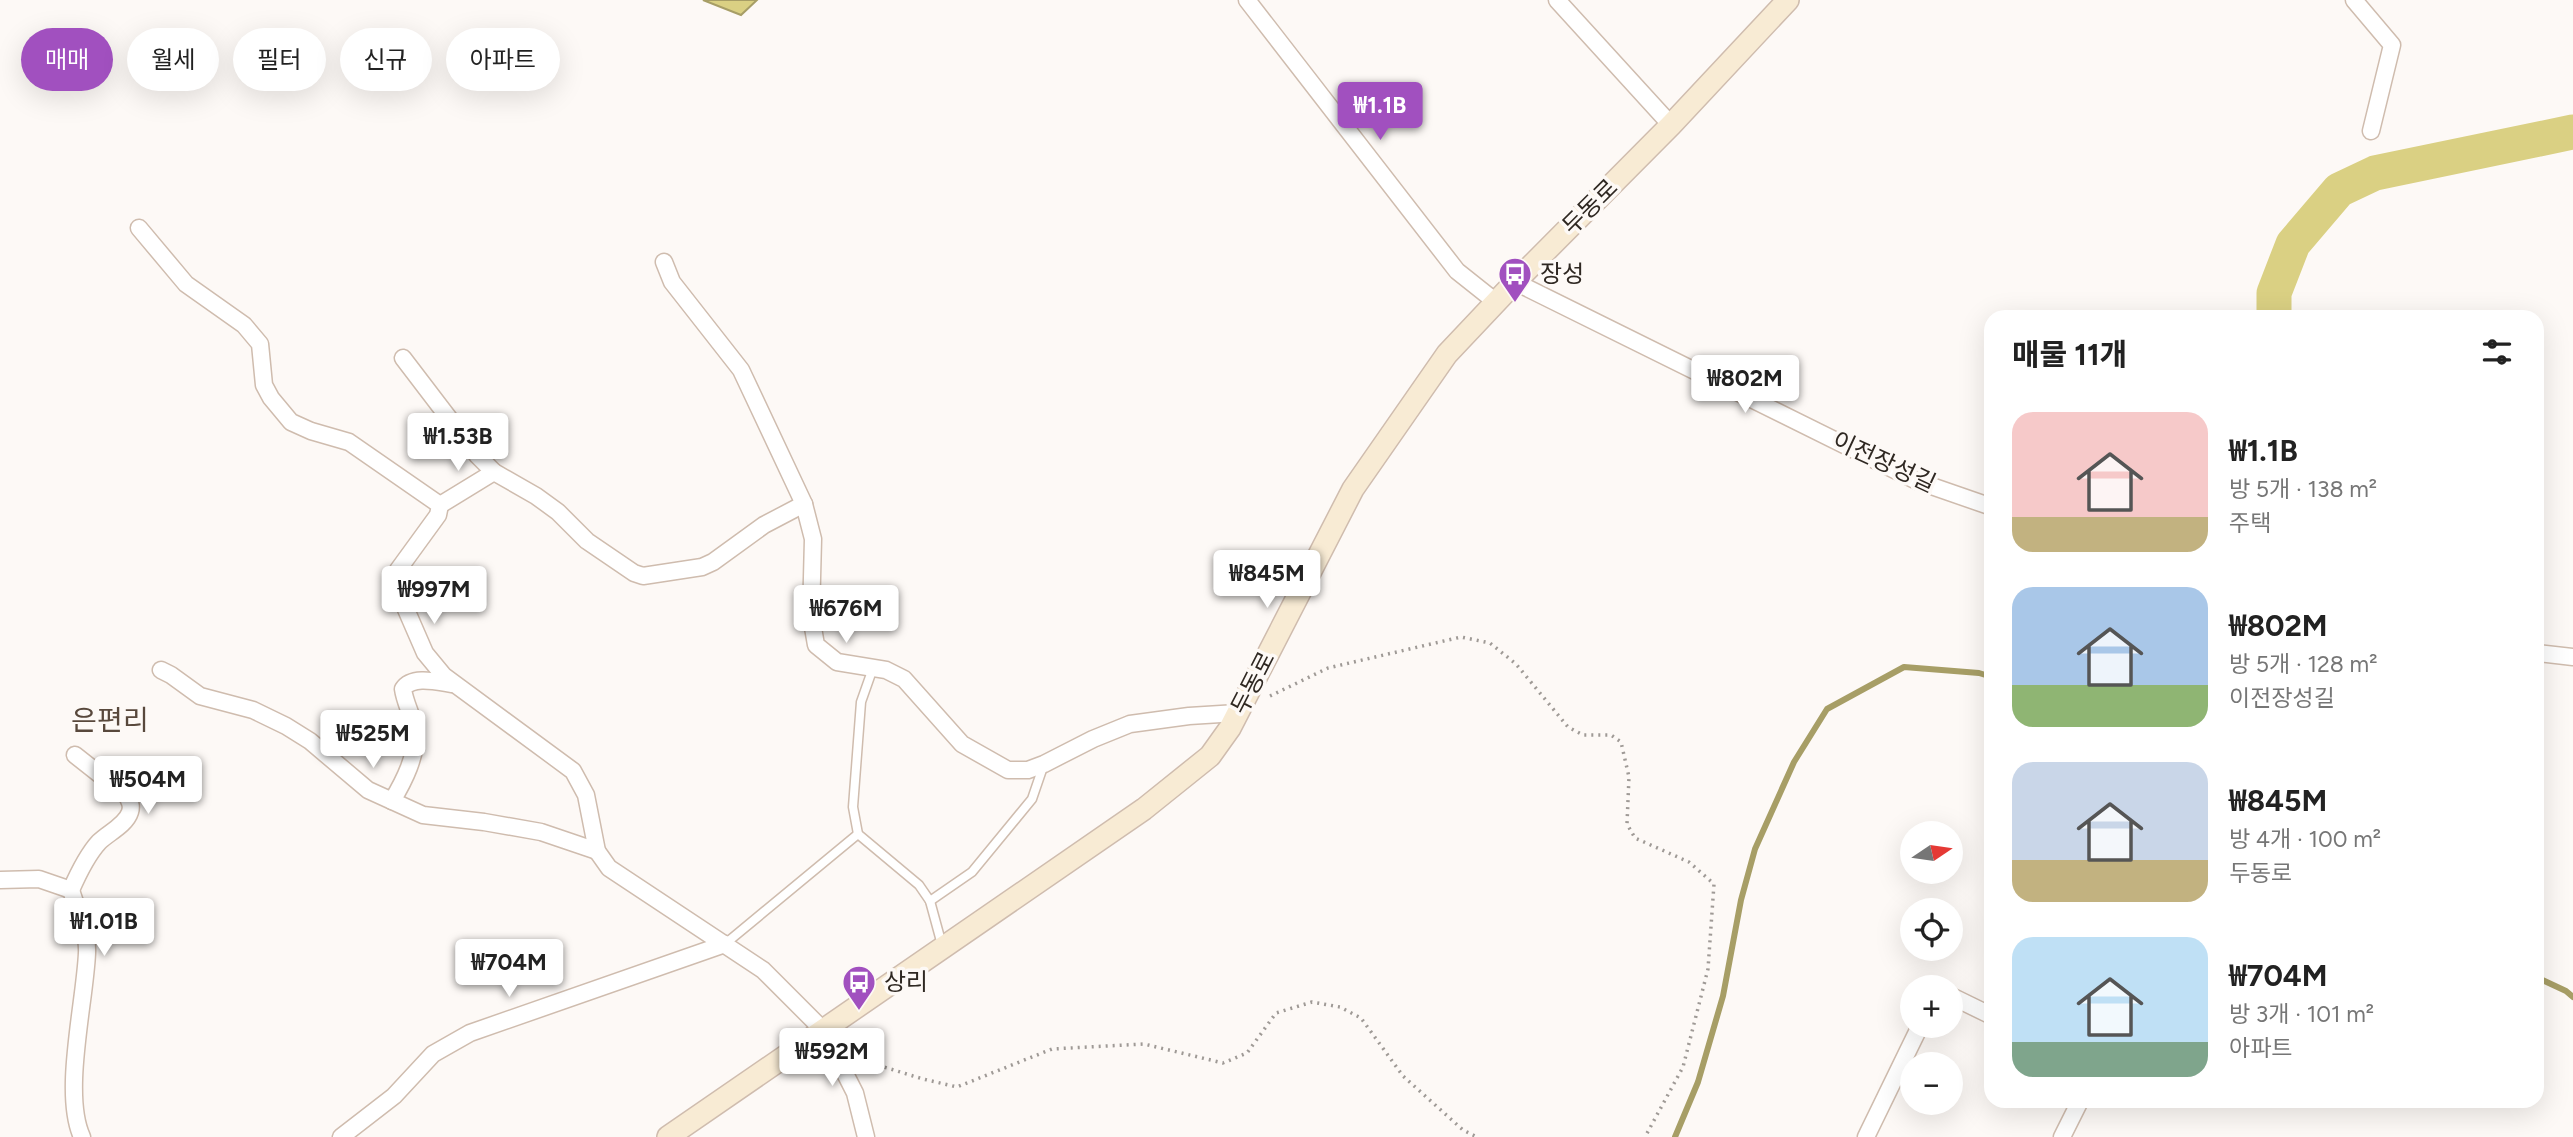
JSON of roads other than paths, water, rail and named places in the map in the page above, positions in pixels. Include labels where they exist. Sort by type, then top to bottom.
[{"type":"main road","name":"두동로","points":[[668,1137],[1144,809],[1210,757],[1237,713],[1353,489],[1447,354],[1671,125],[1788,0]]},
{"type":"street","points":[[1247,0],[1457,271],[1496,302]]},
{"type":"street","points":[[1557,0],[1671,125]]},
{"type":"street","points":[[2354,0],[2392,46],[2371,131]]},
{"type":"street","points":[[139,228],[186,284],[244,325],[260,344],[264,385],[291,422],[349,442],[440,505]]},
{"type":"street","points":[[664,261],[673,282],[741,370],[804,504],[813,539],[811,616],[816,645],[837,662],[886,670],[904,679],[962,744],[1009,770],[1028,770],[1044,764],[1130,724],[1237,713]]},
{"type":"street","name":"이전장성길","points":[[1515,282],[1917,481],[1984,504]]},
{"type":"street","points":[[403,358],[477,455],[494,472],[536,496],[558,512],[587,541],[634,573],[643,576],[695,569],[713,562],[764,525],[804,504]]},
{"type":"street","points":[[494,472],[440,505],[438,515],[398,570],[395,584],[425,653],[454,684],[573,771],[586,795],[597,851],[608,868],[763,970],[823,1030],[855,1093],[866,1137]]},
{"type":"street","points":[[2544,654],[2573,657]]},
{"type":"street","points":[[161,670],[201,696],[253,710],[286,726],[310,741],[369,790],[423,815],[527,829],[597,851]]},
{"type":"street","points":[[392,801],[410,764],[415,733],[403,689],[411,682],[454,684]]},
{"type":"street","points":[[75,755],[127,796],[131,804],[123,823],[98,843],[71,890],[85,934],[87,953],[79,1024],[74,1110],[82,1137]]},
{"type":"street","points":[[0,880],[39,879],[71,890]]},
{"type":"street","points":[[341,1137],[394,1097],[433,1054],[470,1032],[725,944]]},
{"type":"street","points":[[1963,1002],[1984,1012]]},
{"type":"street","points":[[1866,1137],[1914,1038]]},
{"type":"street","points":[[2062,1137],[2076,1108]]},
{"type":"lane","points":[[873,668],[862,702],[853,807],[858,834],[919,885],[930,901],[943,948]]},
{"type":"lane","points":[[930,901],[972,872],[1032,799],[1044,764]]},
{"type":"lane","points":[[725,944],[858,834]]},
{"type":"waterway","points":[[2274,310],[2274,293],[2293,244],[2339,190],[2375,173],[2573,132]]},
{"type":"waterway","points":[[1675,1137],[1698,1082],[1723,996],[1741,900],[1755,849],[1794,762],[1827,709],[1904,667],[1984,675]]},
{"type":"waterway","points":[[2544,981],[2573,997]]},
{"type":"place","name":"장성","points":[[1515,304]]},
{"type":"place","name":"상리","points":[[859,1012]]},
{"type":"district","name":"은편리","points":[[110,720]]}]
